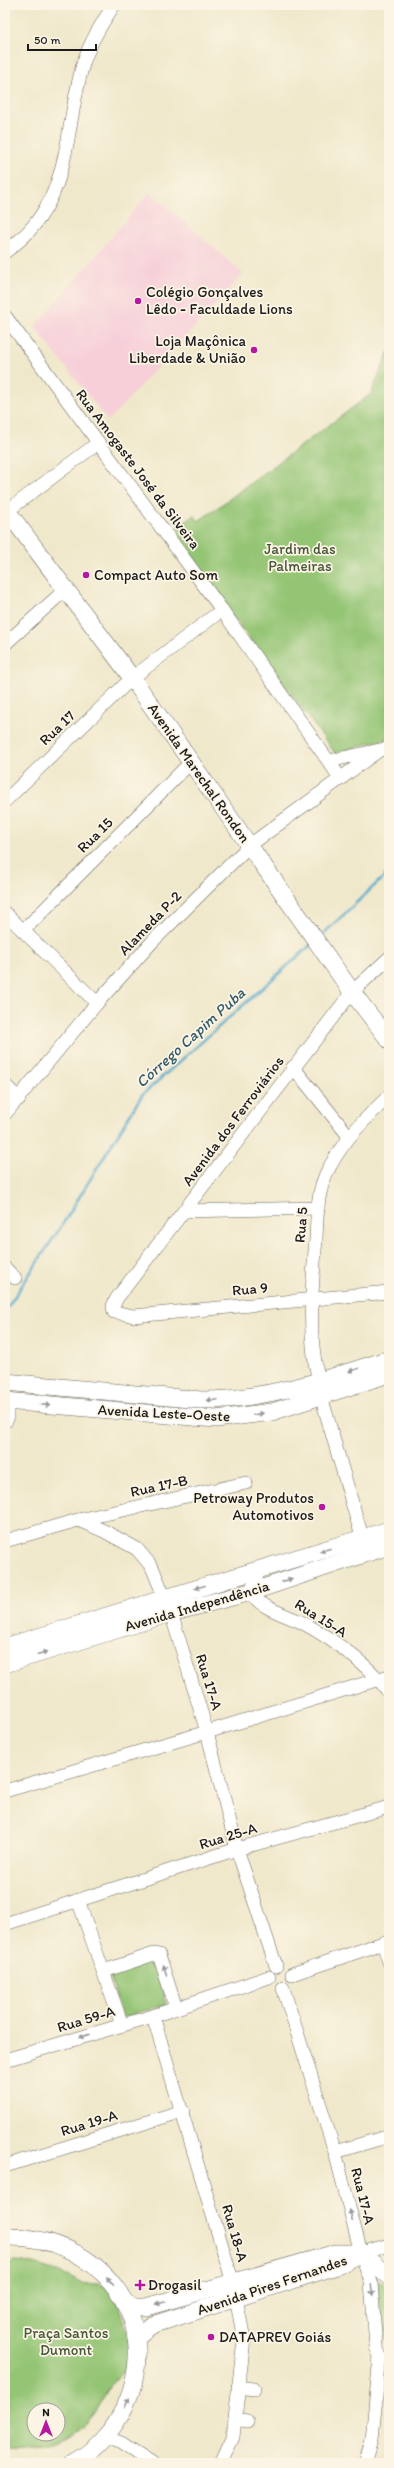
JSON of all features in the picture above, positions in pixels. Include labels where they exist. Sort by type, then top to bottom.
[{"type":"main road","name":"Avenida Marechal Rondon","points":[[6,510],[132,678],[328,955],[352,992],[389,1040]]},
{"type":"main road","name":"Avenida Leste-Oeste","points":[[5,1400],[216,1419],[272,1412],[389,1359]]},
{"type":"main road","name":"Avenida Leste-Oeste","points":[[5,1382],[201,1400],[224,1400],[320,1389],[389,1374]]},
{"type":"main road","points":[[5,1400],[5,1419]]},
{"type":"main road","name":"Avenida Independência","points":[[6,1646],[168,1605],[251,1592],[365,1545],[389,1530]]},
{"type":"main road","name":"Avenida Independência","points":[[9,1663],[259,1570],[365,1545],[389,1546]]},
{"type":"main road","points":[[6,1646],[9,1663]]},
{"type":"main road","points":[[5,2237],[44,2241],[75,2252],[102,2271],[125,2303],[136,2337],[136,2369],[132,2390],[109,2433],[73,2463]]},
{"type":"main road","name":"Avenida Pires Fernandes","points":[[136,2337],[152,2325],[235,2291],[336,2253],[361,2253]]},
{"type":"main road","points":[[361,2253],[389,2278]]},
{"type":"main road","name":"Avenida Pires Fernandes","points":[[125,2303],[135,2307],[146,2307],[235,2291]]},
{"type":"street","points":[[5,252],[39,221],[56,191],[83,65],[95,34],[114,5]]},
{"type":"street","name":"Rua Amogaste José da Silveira","points":[[5,316],[222,610],[341,779]]},
{"type":"street","points":[[6,510],[98,443]]},
{"type":"street","points":[[5,644],[66,589]]},
{"type":"street","name":"Rua 17","points":[[5,801],[132,678],[222,610]]},
{"type":"street","points":[[329,761],[383,750]]},
{"type":"street","name":"Alameda P-2","points":[[5,1114],[19,1099],[97,1003],[153,941],[250,845],[341,779],[361,762],[383,750]]},
{"type":"street","name":"Rua 15","points":[[23,931],[191,762]]},
{"type":"street","points":[[5,914],[97,1003]]},
{"type":"street","name":"Avenida dos Ferroviários","points":[[114,1312],[114,1306],[117,1298],[185,1211],[293,1067],[352,992],[389,958]]},
{"type":"street","points":[[293,1067],[348,1135]]},
{"type":"street","points":[[5,1085],[19,1099]]},
{"type":"street","name":"Rua 5","points":[[365,1545],[320,1389],[314,1362],[311,1300],[318,1208],[328,1169],[348,1135],[389,1096]]},
{"type":"street","points":[[185,1211],[318,1208]]},
{"type":"street","points":[[5,1268],[14,1278]]},
{"type":"street","name":"Rua 9","points":[[114,1312],[134,1316],[389,1292]]},
{"type":"street","name":"Rua 17-B","points":[[78,1520],[246,1483]]},
{"type":"street","points":[[5,1541],[78,1520]]},
{"type":"street","name":"Rua 17-A","points":[[78,1520],[104,1531],[143,1554],[152,1567],[168,1605],[207,1732],[237,1849],[276,1966]]},
{"type":"street","points":[[251,1592],[259,1570]]},
{"type":"street","name":"Rua 15-A","points":[[251,1592],[253,1596],[267,1608],[286,1614],[307,1625],[384,1677],[389,1692]]},
{"type":"street","points":[[5,1791],[207,1732],[384,1677]]},
{"type":"street","name":"Rua 25-A","points":[[5,1924],[237,1849],[389,1807]]},
{"type":"street","points":[[78,1900],[122,2025]]},
{"type":"street","points":[[292,1974],[386,1942],[389,1962]]},
{"type":"street","points":[[104,1971],[154,1954],[160,1955],[176,2008]]},
{"type":"street","points":[[276,1966],[286,1966],[292,1974],[290,1984],[283,1988],[272,1985],[269,1977],[270,1970],[276,1966]]},
{"type":"street","name":"Rua 59-A","points":[[5,2060],[153,2016],[269,1977]]},
{"type":"street","name":"Rua 17-A","points":[[283,1988],[335,2152],[361,2253],[371,2282],[376,2347],[384,2355],[372,2439],[365,2463]]},
{"type":"street","name":"Rua 18-A","points":[[153,2016],[183,2111],[235,2291],[244,2339],[233,2437],[221,2463]]},
{"type":"street","name":"Rua 19-A","points":[[5,2166],[183,2111]]},
{"type":"street","points":[[335,2152],[389,2136]]},
{"type":"street","points":[[361,2253],[389,2245]]},
{"type":"street","points":[[238,2388],[254,2389]]},
{"type":"street","points":[[235,2419],[248,2421]]},
{"type":"street","points":[[109,2433],[121,2444],[152,2463]]},
{"type":"shaded area","name":"Colégio Gonçalves Lêdo - Faculdade Lions","points":[[150,192],[243,274],[108,421],[35,327]]},
{"type":"green space","name":"Jardim das Palmeiras","points":[[389,351],[389,738],[335,753],[170,533],[194,515],[198,521],[213,511],[371,394]]},
{"type":"green space","points":[[153,1958],[166,2005],[122,2017],[109,1973]]},
{"type":"green space","name":"Praça Santos Dumont","points":[[18,2261],[35,2264],[82,2283],[103,2285],[113,2294],[122,2313],[127,2336],[128,2368],[111,2384],[93,2414],[85,2424],[66,2437],[66,2402],[26,2402],[26,2442],[54,2442],[42,2446],[5,2448],[5,2262]]},
{"type":"green space","points":[[375,2277],[389,2288],[389,2349],[387,2349]]},
{"type":"waterway","name":"Córrego Capim Puba","points":[[320,937],[389,872]]},
{"type":"waterway","name":"Córrego Capim Puba","points":[[5,1311],[64,1222],[142,1095],[312,944]]},
{"type":"place","name":"Colégio Gonçalves Lêdo - Faculdade Lions","points":[[138,301]]},
{"type":"place","name":"Loja Maçônica Liberdade & União","points":[[254,350]]},
{"type":"place","name":"Compact Auto Som","points":[[86,575]]},
{"type":"place","name":"Petroway Produtos Automotivos","points":[[322,1507]]},
{"type":"place","name":"Drogasil","points":[[140,2285]]},
{"type":"place","name":"DATAPREV Goiás","points":[[211,2337]]}]
